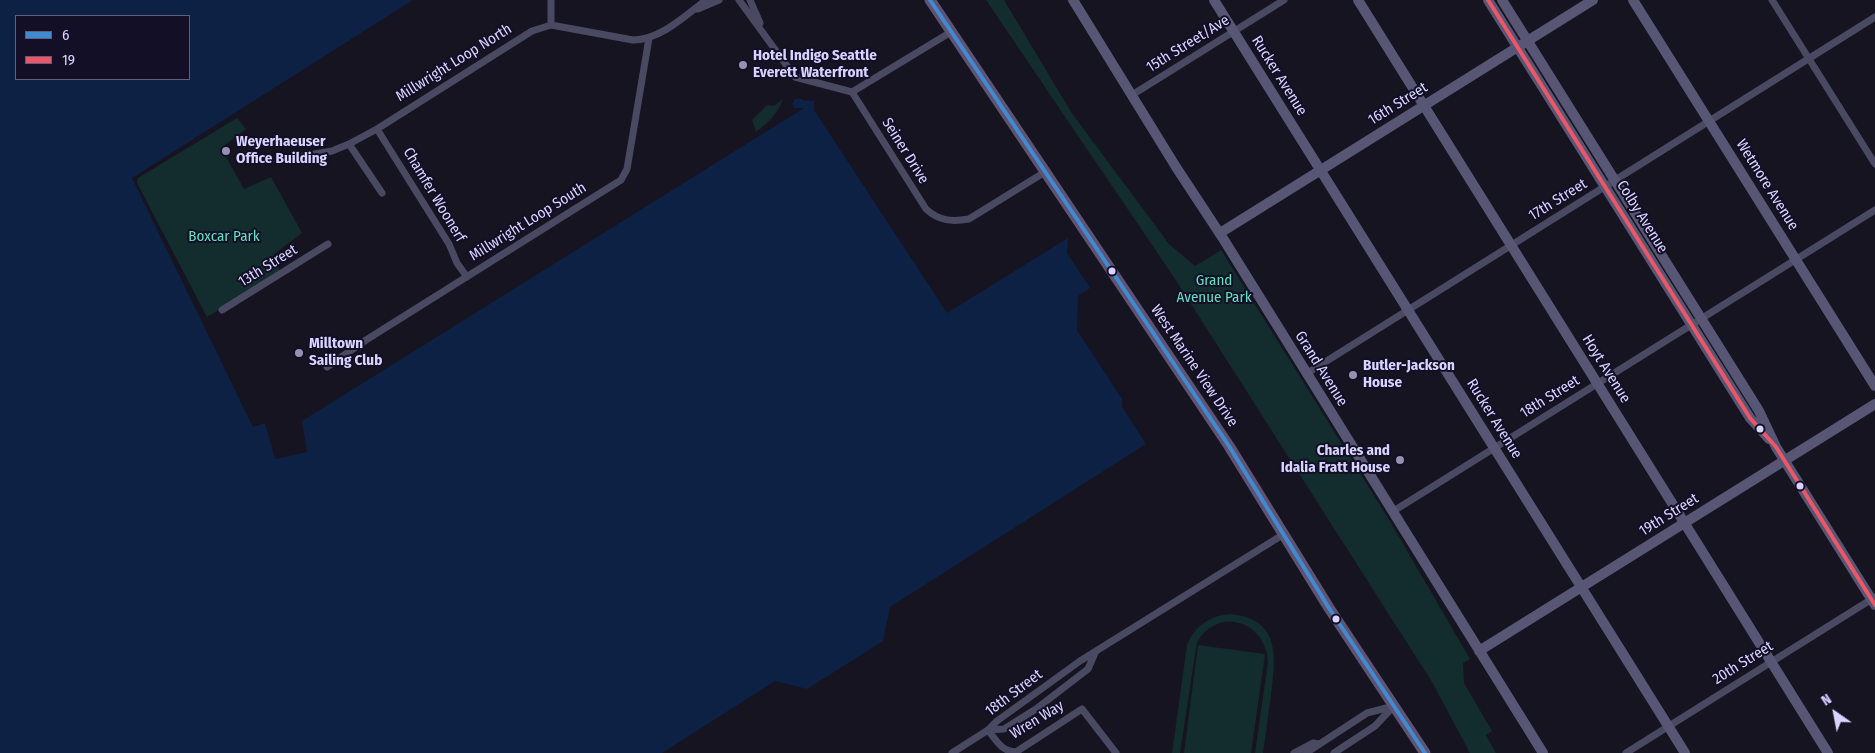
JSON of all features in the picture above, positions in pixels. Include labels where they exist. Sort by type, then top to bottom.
[{"type":"main road","name":"West Marine View Drive","points":[[930,0],[1229,446],[1329,608],[1425,753]]},
{"type":"street","points":[[551,25],[552,0]]},
{"type":"street","points":[[693,11],[706,0]]},
{"type":"street","points":[[649,38],[693,11],[719,0]]},
{"type":"street","points":[[739,0],[795,77],[852,92],[951,32]]},
{"type":"street","points":[[750,0],[761,28]]},
{"type":"street","name":"Grand Avenue","points":[[1073,0],[1543,753]]},
{"type":"street","name":"Rucker Avenue","points":[[1214,0],[1685,753]]},
{"type":"street","name":"15th Street/Ave","points":[[1132,95],[1284,0]]},
{"type":"street","name":"Hoyt Avenue","points":[[1358,0],[1828,753]]},
{"type":"street","name":"Colby Avenue","points":[[1488,0],[1750,418],[1776,447]]},
{"type":"street","name":"Colby Avenue","points":[[1502,0],[1760,411],[1784,461],[1874,601]]},
{"type":"street","name":"16th Street","points":[[1220,233],[1593,0]]},
{"type":"street","name":"Wetmore Avenue","points":[[1634,0],[1875,386]]},
{"type":"street","points":[[1772,0],[1875,164]]},
{"type":"street","name":"17th Street","points":[[1306,374],[1875,17]]},
{"type":"street","name":"Millwright Loop North","points":[[280,160],[332,151],[349,144],[377,129],[532,30],[551,25],[633,40],[649,38]]},
{"type":"street","name":"Millwright Loop South","points":[[327,367],[621,180],[626,172],[649,38]]},
{"type":"street","name":"Seiner Drive","points":[[852,92],[926,209],[934,216],[945,220],[958,221],[969,219],[1046,172]]},
{"type":"street","name":"Chamfer Woonerf","points":[[377,129],[449,244],[457,263],[466,277]]},
{"type":"street","points":[[349,144],[382,193]]},
{"type":"street","name":"18th Street","points":[[1392,512],[1875,210]]},
{"type":"street","name":"13th Street","points":[[222,310],[328,244]]},
{"type":"street","name":"19th Street","points":[[1479,651],[1875,404]]},
{"type":"street","name":"18th Street","points":[[988,730],[997,721],[1080,661],[1284,534]]},
{"type":"street","name":"20th Street","points":[[1626,753],[1771,662],[1874,601]]},
{"type":"street","name":"18th Street","points":[[988,730],[1004,729],[1036,709],[1088,669],[1095,653]]},
{"type":"street","points":[[1306,753],[1367,713],[1394,706]]},
{"type":"street","points":[[1334,753],[1375,726],[1394,706]]},
{"type":"street","name":"Wren Way","points":[[988,730],[1000,745],[1008,751],[1016,752],[1082,709],[1116,753]]},
{"type":"street","points":[[952,753],[988,730]]},
{"type":"street","points":[[1294,753],[1313,743],[1319,744]]},
{"type":"green space","name":"Grand Avenue Park","points":[[986,0],[1004,0],[1071,112],[1169,244],[1195,266],[1221,250],[1388,518],[1470,659],[1463,663],[1464,683],[1492,731],[1486,735],[1496,753],[1470,753],[1432,682],[1175,279]]},
{"type":"green space","points":[[783,99],[772,118],[756,132],[752,120],[767,105],[774,106]]},
{"type":"green space","name":"Boxcar Park","points":[[237,118],[246,129],[221,148],[244,189],[271,177],[302,233],[273,255],[280,271],[207,317],[137,183],[138,178]]},
{"type":"green space","points":[[1230,614],[1247,617],[1259,623],[1267,632],[1272,642],[1274,667],[1263,753],[1255,753],[1268,662],[1265,648],[1259,637],[1250,628],[1240,623],[1229,622],[1217,624],[1206,631],[1197,642],[1180,753],[1172,753],[1187,645],[1194,632],[1204,623],[1216,617]]},
{"type":"green space","points":[[1198,645],[1265,654],[1251,753],[1184,753]]},
{"type":"water","points":[[0,0],[413,0],[132,178],[253,427],[265,423],[275,459],[307,452],[302,421],[804,108],[795,108],[792,104],[795,99],[800,98],[814,101],[814,110],[947,313],[1068,238],[1067,253],[1090,288],[1078,296],[1077,330],[1122,399],[1122,407],[1146,444],[890,607],[883,641],[807,689],[775,681],[662,753],[0,753]]},
{"type":"transit line","name":"6","points":[[930,0],[1229,446],[1329,608],[1425,753]]},
{"type":"transit line","name":"19","points":[[1488,0],[1750,418],[1776,447],[1875,605]]},
{"type":"place","name":"Hotel Indigo Seattle Everett Waterfront","points":[[743,65]]},
{"type":"place","name":"Weyerhaeuser Office Building","points":[[226,151]]},
{"type":"place","name":"Milltown Sailing Club","points":[[299,353]]},
{"type":"place","name":"Butler-Jackson House","points":[[1353,375]]},
{"type":"place","name":"Charles and Idalia Fratt House","points":[[1400,460]]}]
